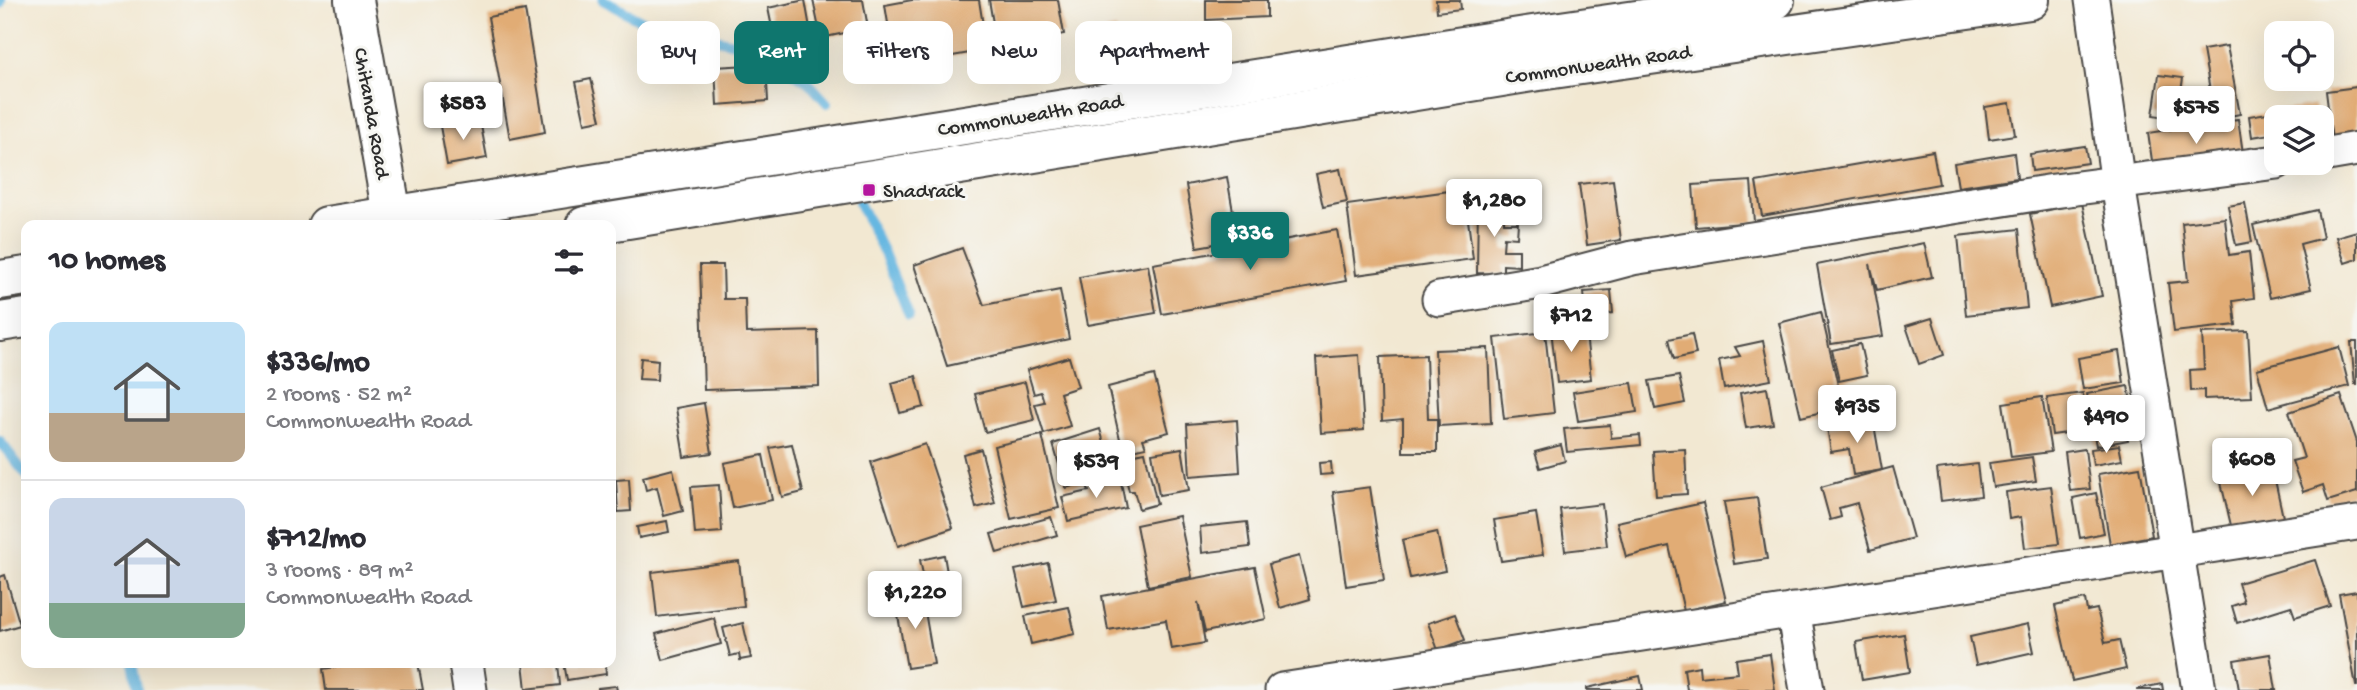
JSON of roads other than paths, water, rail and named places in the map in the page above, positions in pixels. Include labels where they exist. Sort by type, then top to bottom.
[{"type":"main road","name":"Chitanda Road","points":[[354,0],[393,220]]},
{"type":"main road","name":"Commonwealth Road","points":[[393,220],[1526,36],[1775,0]]},
{"type":"main road","name":"Commonwealth Road","points":[[616,221],[1532,72],[2030,0]]},
{"type":"main road","points":[[0,280],[21,277]]},
{"type":"main road","points":[[0,322],[21,319]]},
{"type":"street","points":[[2092,0],[2118,184],[2199,690]]},
{"type":"street","points":[[2334,153],[2357,149]]},
{"type":"street","points":[[1439,299],[1541,282],[1632,258],[2054,191],[2264,164]]},
{"type":"street","points":[[1282,690],[1407,680],[1793,610],[2357,523]]},
{"type":"street","points":[[1793,610],[1807,690]]},
{"type":"street","points":[[467,668],[470,690]]},
{"type":"waterway","points":[[0,4],[1,0]]},
{"type":"waterway","points":[[603,0],[646,23],[738,44],[775,60],[808,82],[827,103]]},
{"type":"waterway","points":[[859,203],[884,253],[909,315]]},
{"type":"waterway","points":[[0,441],[21,468]]},
{"type":"waterway","points":[[133,668],[137,690]]},
{"type":"place","name":"Shadrack","points":[[869,190]]}]
